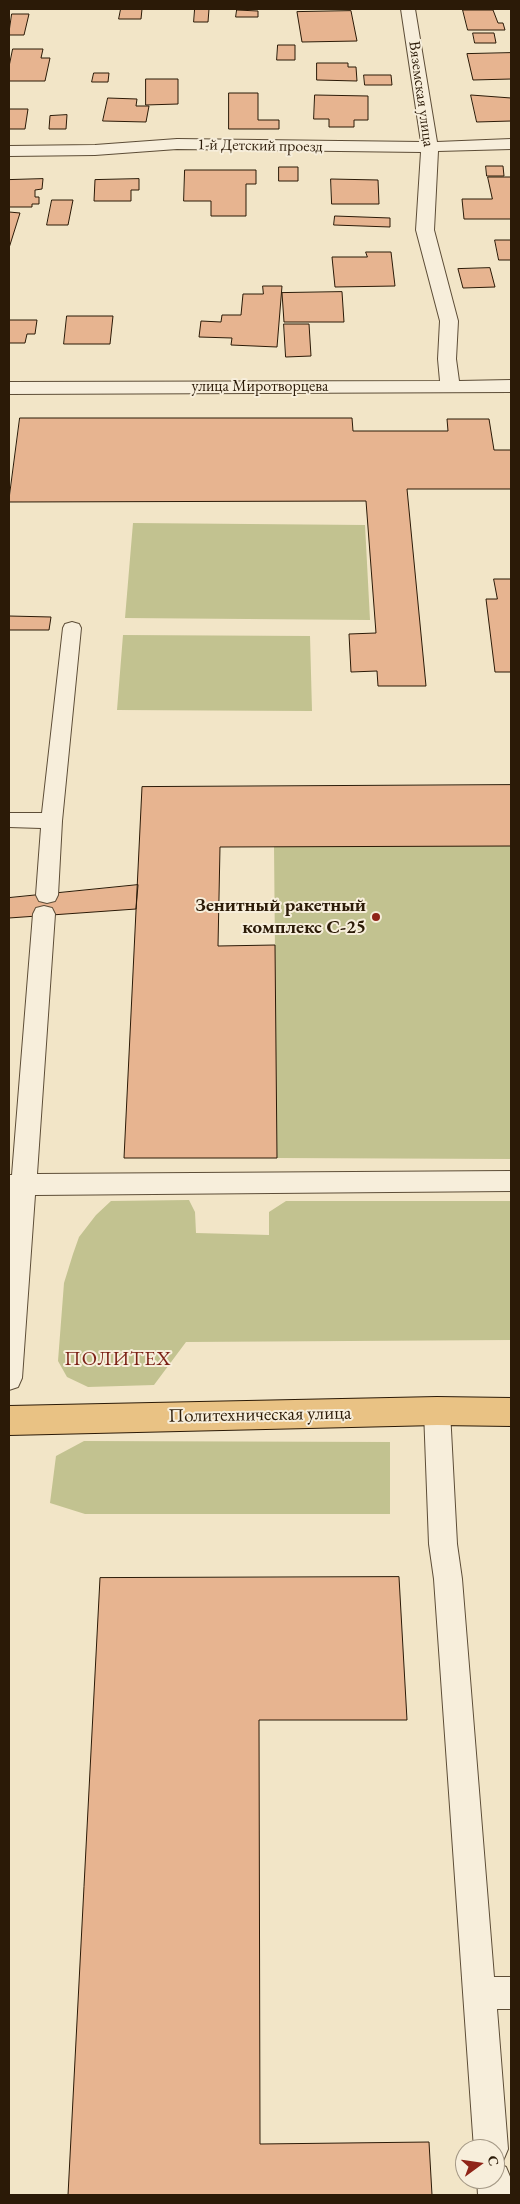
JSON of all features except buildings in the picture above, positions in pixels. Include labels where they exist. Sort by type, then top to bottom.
[{"type":"main road","name":"Политехническая улица","points":[[9,1421],[437,1411],[511,1412]]},
{"type":"street","name":"Вяземская улица","points":[[408,9],[428,129],[430,160],[425,230],[449,321],[447,359],[450,386]]},
{"type":"street","name":"1-й Детский проезд","points":[[9,151],[95,150],[177,144],[391,148],[511,144]]},
{"type":"street","name":"улица Миротворцева","points":[[9,388],[511,386]]},
{"type":"lane","points":[[9,1378],[17,1185],[72,628]]},
{"type":"lane","points":[[9,820],[52,821]]},
{"type":"lane","points":[[17,1185],[511,1181]]},
{"type":"lane","points":[[437,1411],[443,1544],[448,1579],[491,2139]]},
{"type":"lane","points":[[480,1993],[511,1993]]},
{"type":"green space","points":[[133,523],[365,525],[370,620],[125,618]]},
{"type":"green space","points":[[123,635],[310,636],[312,711],[117,710]]},
{"type":"green space","points":[[274,846],[511,846],[511,1159],[277,1158]]},
{"type":"green space","points":[[189,1200],[195,1212],[196,1233],[269,1235],[269,1212],[286,1201],[511,1201],[511,1340],[186,1342],[154,1385],[88,1387],[67,1377],[58,1361],[64,1283],[79,1237],[96,1215],[111,1201]]},
{"type":"green space","points":[[84,1441],[390,1442],[390,1514],[85,1514],[50,1503],[56,1456]]},
{"type":"place","name":"Зенитный ракетный комплекс С-25","points":[[376,917]]},
{"type":"district","name":"ПОЛИТЕХ","points":[[118,1360]]}]
